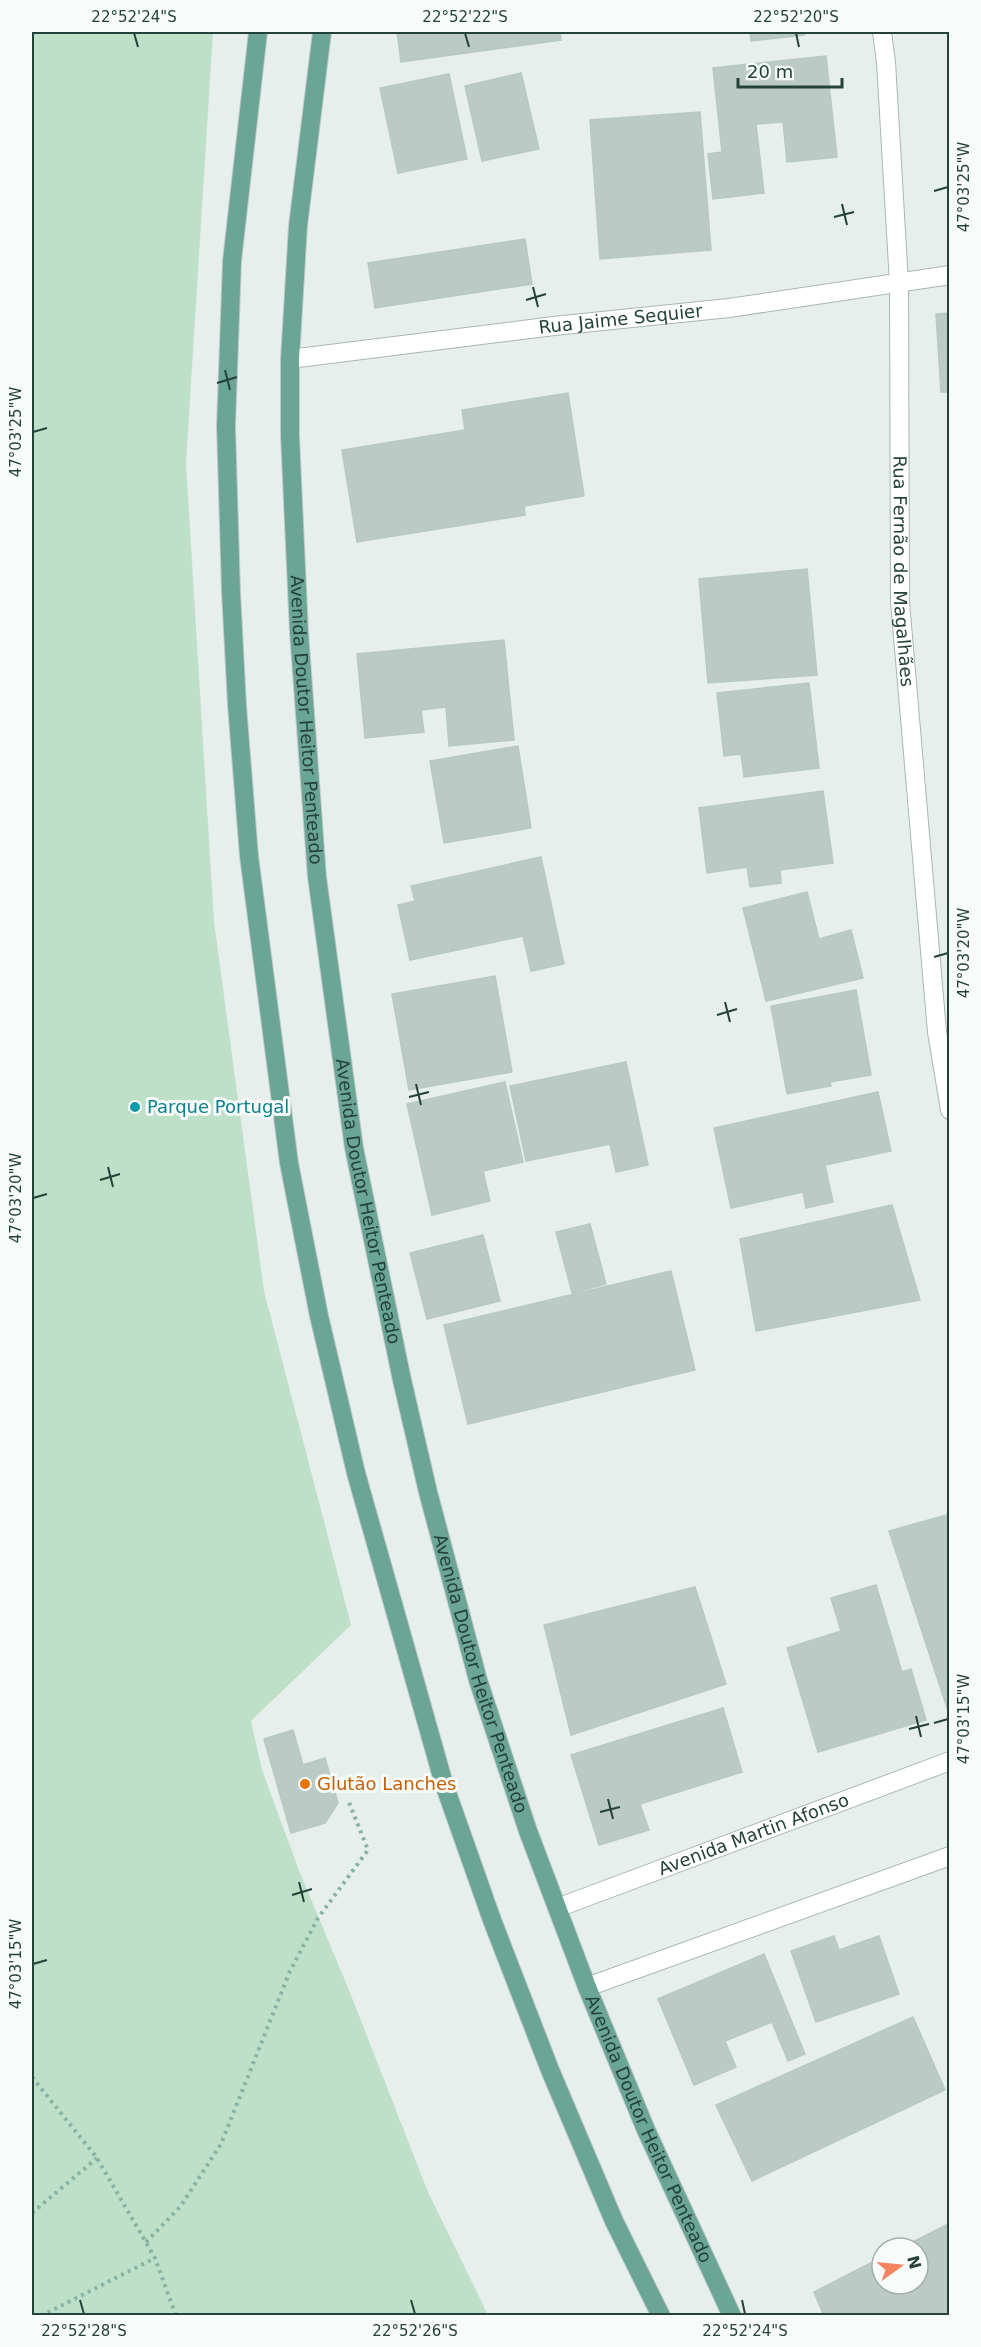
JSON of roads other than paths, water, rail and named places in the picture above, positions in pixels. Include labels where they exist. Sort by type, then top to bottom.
[{"type":"main road","points":[[258,32],[232,261],[226,426],[229,545],[237,705],[249,856],[289,1163],[319,1316],[356,1473],[444,1784],[492,1920],[550,2070],[614,2221],[661,2316]]},
{"type":"main road","name":"Avenida Doutor Heitor Penteado","points":[[322,32],[298,226],[290,359],[293,513],[307,756],[317,877],[354,1148],[402,1380],[457,1606],[478,1680],[528,1831],[587,1987],[646,2130],[732,2316]]},
{"type":"street","name":"Rua Fernão de Magalhães","points":[[882,32],[886,62],[898,284],[900,602],[937,1032],[950,1110]]},
{"type":"street","name":"Rua Jaime Sequier","points":[[290,359],[554,326],[729,308],[950,275]]},
{"type":"street","name":"Avenida Martin Afonso","points":[[557,1908],[950,1761]]},
{"type":"street","points":[[587,1987],[950,1856]]},
{"type":"place","name":"Parque Portugal","points":[[135,1107]]},
{"type":"place","name":"Glutão Lanches","points":[[305,1784]]}]
